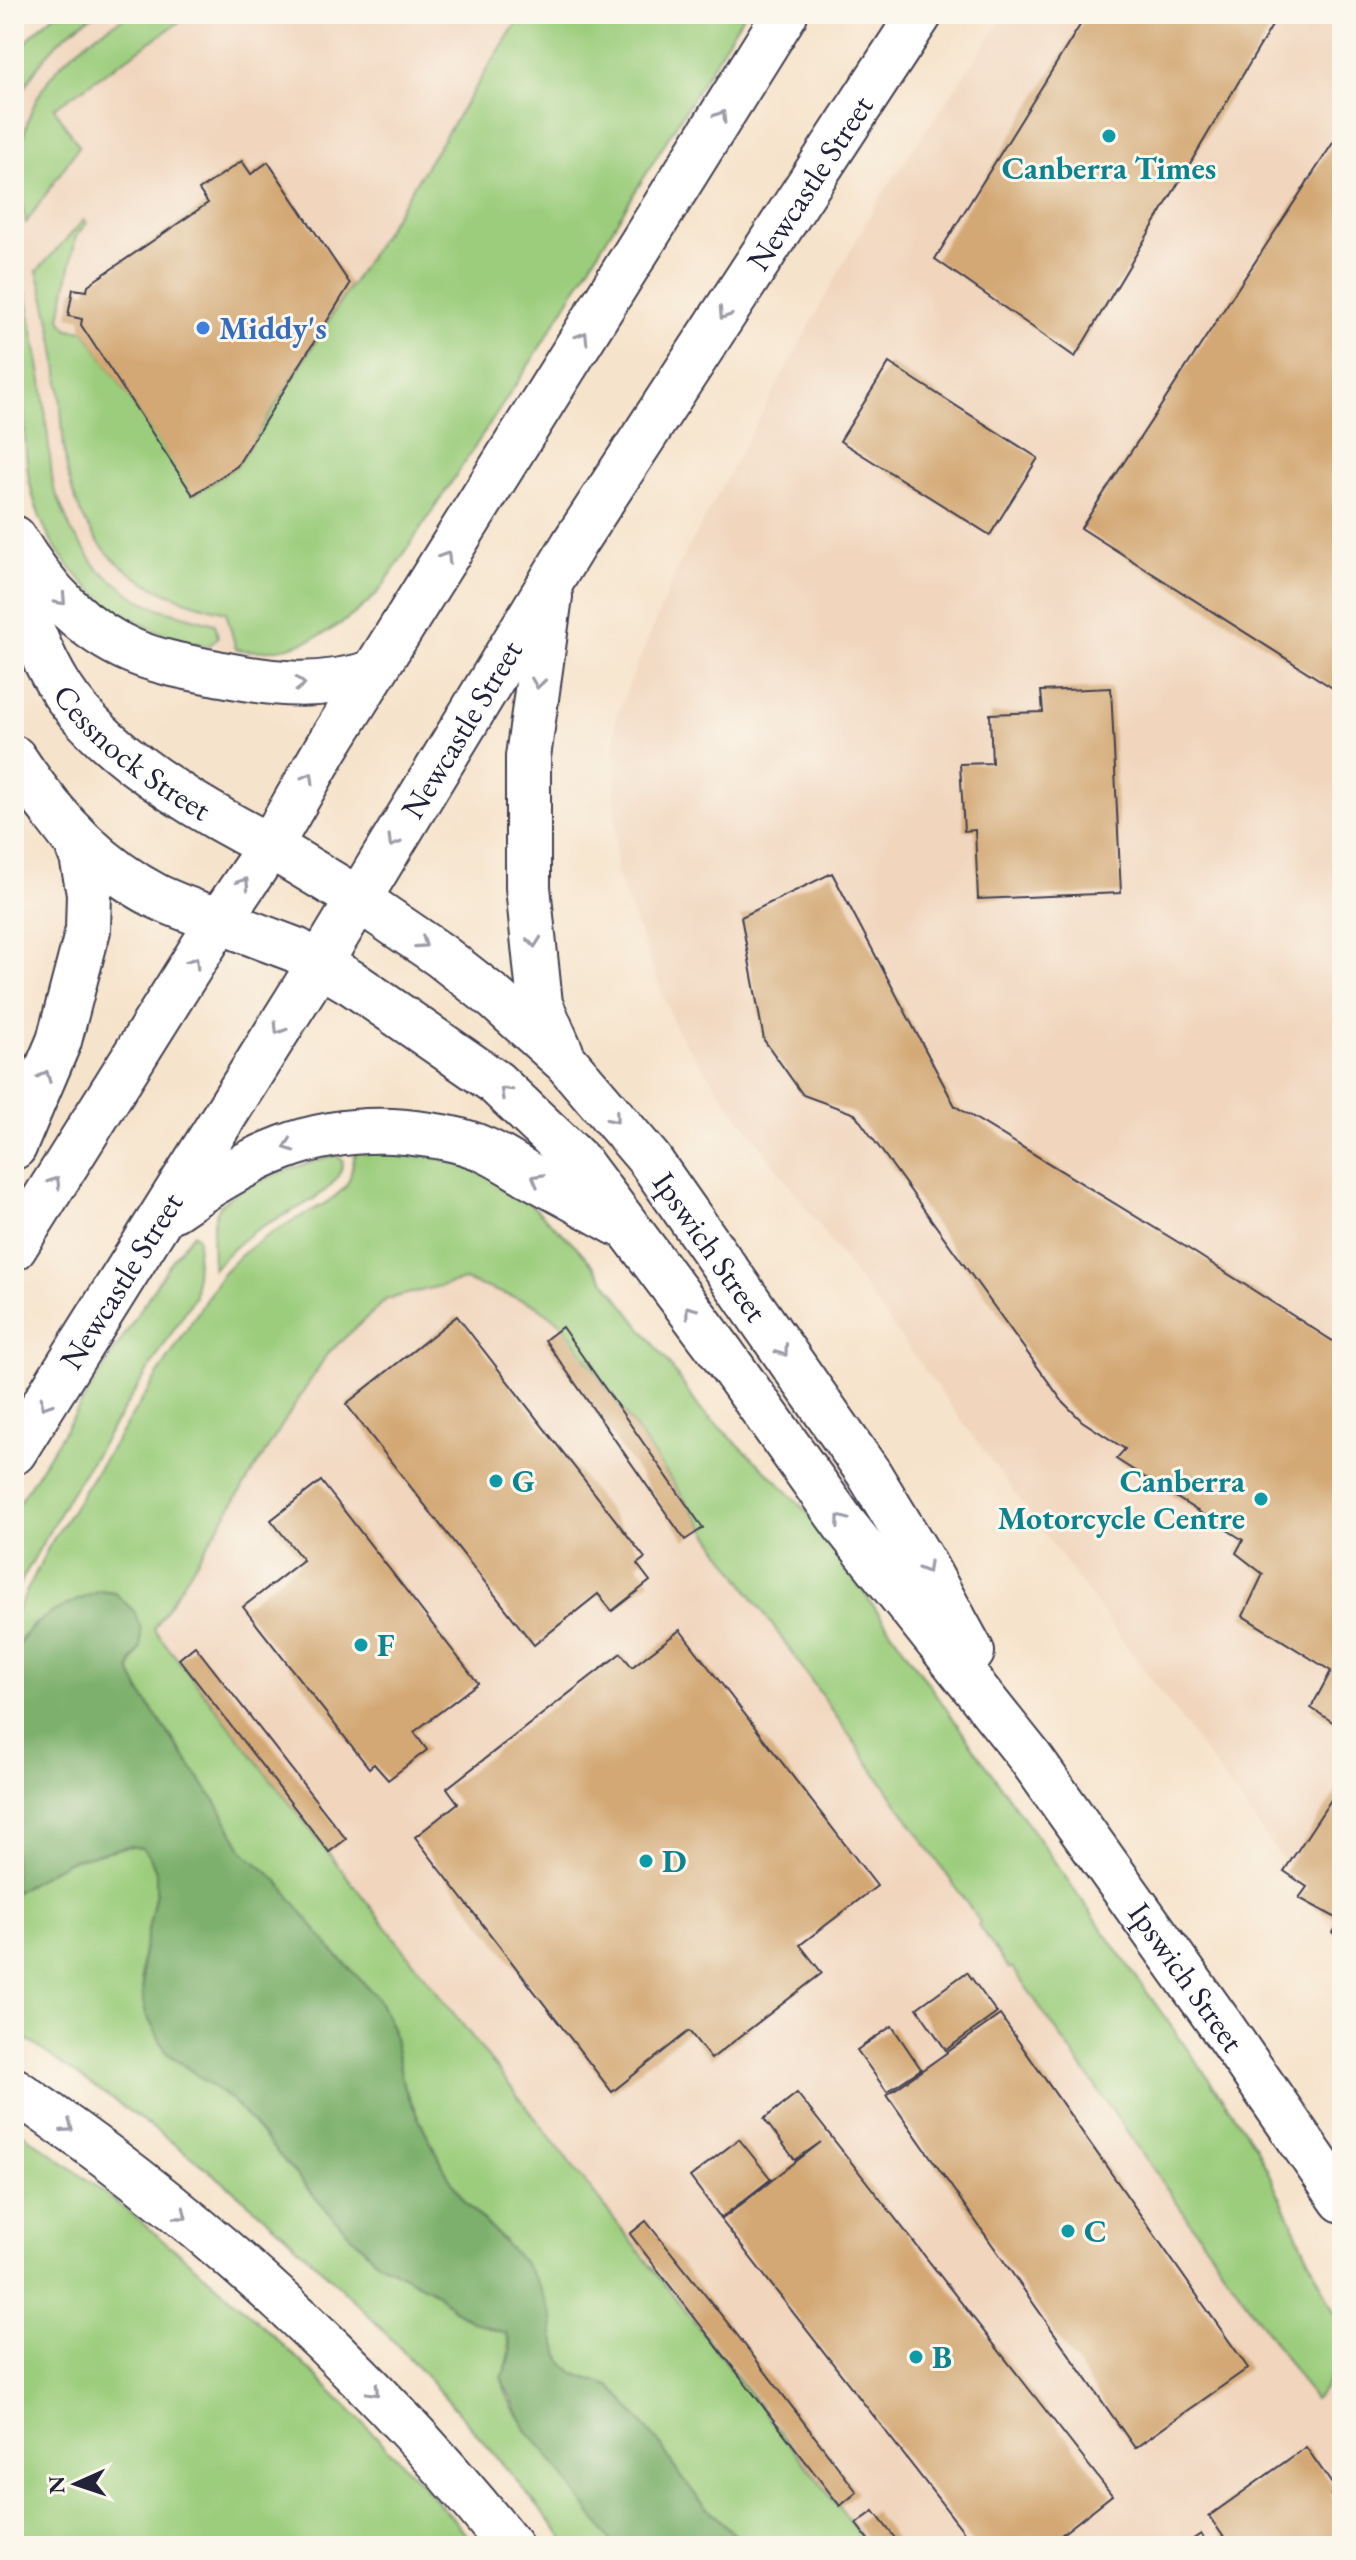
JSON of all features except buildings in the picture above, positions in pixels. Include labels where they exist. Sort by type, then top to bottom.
[{"type":"main road","points":[[14,1248],[219,921],[270,846],[373,673],[785,14]]},
{"type":"main road","name":"Newcastle Street","points":[[14,1452],[320,963],[553,578],[920,14]]},
{"type":"main road","points":[[14,538],[65,606],[110,640],[133,652],[267,683],[294,685],[349,680],[373,673]]},
{"type":"main road","points":[[553,578],[528,757],[528,887],[540,1004],[566,1062]]},
{"type":"main road","name":"Cessnock Street","points":[[14,579],[47,664],[61,689],[82,713],[106,738],[173,791],[212,816],[270,846]]},
{"type":"main road","points":[[14,758],[76,842],[88,877],[90,913],[59,1041],[14,1147]]},
{"type":"main road","points":[[53,812],[130,881],[157,896],[219,921]]},
{"type":"main road","name":"Ipswich Street","points":[[270,846],[358,899],[462,972],[516,1016],[566,1062],[649,1159],[868,1472],[925,1566],[1029,1756]]},
{"type":"main road","name":"Ipswich Street","points":[[219,921],[265,937],[320,963],[495,1082],[579,1162],[719,1349],[844,1524],[1029,1756],[1342,2200]]},
{"type":"main road","points":[[159,1218],[229,1172],[290,1145],[347,1131],[382,1130],[433,1135],[484,1149],[629,1230]]},
{"type":"main road","points":[[14,2090],[77,2133],[165,2201],[293,2310],[386,2404],[467,2493],[510,2546]]},
{"type":"shaded area","points":[[55,14],[744,14],[534,357],[381,589],[348,619],[322,636],[298,645],[256,651],[225,649],[169,637],[123,615],[90,591],[71,570],[49,535],[37,507],[29,480],[22,394],[14,344],[14,57]]},
{"type":"shaded area","points":[[1006,14],[1342,14],[1342,1940],[677,1032],[616,872],[615,719],[677,569],[877,202]]},
{"type":"shaded area","points":[[465,1280],[536,1305],[616,1294],[700,1409],[806,1511],[1256,2146],[1329,2295],[1342,2330],[1342,2546],[869,2546],[154,1629],[327,1354],[388,1299]]},
{"type":"green space","points":[[55,14],[96,14],[69,32],[47,54],[14,110],[14,57]]},
{"type":"green space","points":[[129,14],[191,14],[54,108],[79,146],[26,223],[20,176],[21,153],[32,110],[42,90],[73,53]]},
{"type":"green space","points":[[522,14],[744,14],[534,357],[381,589],[334,628],[297,645],[257,651],[236,649],[226,612],[175,596],[130,573],[95,538],[82,515],[66,465],[55,346],[37,271],[84,220],[87,223],[76,236],[60,318],[68,329],[85,331],[194,495],[237,466]]},
{"type":"green space","points":[[26,293],[42,381],[53,486],[71,530],[98,569],[136,598],[157,608],[215,624],[218,637],[209,646],[177,638],[118,611],[92,591],[70,568],[52,541],[38,512],[29,479],[23,406],[14,352],[15,318]]},
{"type":"green space","points":[[375,1150],[429,1156],[464,1165],[494,1177],[516,1191],[592,1264],[700,1409],[806,1511],[1256,2146],[1337,2318],[1338,2339],[1332,2373],[1314,2399],[1012,1967],[1009,1969],[978,1925],[980,1922],[562,1324],[536,1305],[465,1280],[387,1299],[327,1354],[154,1629],[869,2546],[746,2546],[698,2498],[661,2445],[612,2387],[574,2373],[562,2361],[553,2336],[552,2316],[503,2240],[466,2203],[419,2119],[403,2084],[392,2028],[377,1997],[332,1950],[295,1904],[244,1852],[184,1755],[138,1689],[130,1669],[141,1647],[141,1629],[133,1611],[115,1593],[100,1591],[34,1624],[21,1638],[14,1655],[14,1617],[49,1546],[222,1274],[264,1238],[334,1197],[348,1183],[357,1152]]},
{"type":"green space","points":[[336,1155],[343,1161],[339,1174],[330,1186],[319,1196],[249,1235],[213,1269],[214,1220],[220,1206],[228,1198],[274,1175]]},
{"type":"green space","points":[[194,1233],[198,1238],[195,1296],[69,1496],[14,1594],[14,1511],[154,1288]]},
{"type":"green space","points":[[100,1591],[115,1593],[134,1611],[141,1629],[141,1647],[132,1661],[130,1669],[133,1678],[216,1802],[244,1852],[278,1881],[332,1950],[377,1997],[392,2028],[403,2084],[419,2119],[466,2203],[524,2263],[539,2285],[552,2316],[553,2336],[562,2361],[574,2374],[612,2387],[661,2445],[698,2498],[746,2546],[614,2546],[547,2453],[526,2430],[501,2377],[510,2355],[506,2333],[472,2321],[453,2309],[437,2293],[376,2261],[321,2204],[234,2102],[167,2053],[146,2014],[143,1996],[142,1960],[156,1892],[156,1871],[142,1848],[128,1846],[66,1862],[14,1893],[14,1655],[29,1631],[39,1622],[61,1608]]},
{"type":"green space","points":[[128,1846],[142,1848],[156,1871],[156,1892],[141,1977],[146,2014],[167,2053],[234,2102],[321,2204],[376,2261],[437,2293],[453,2309],[491,2329],[506,2333],[510,2349],[503,2380],[511,2405],[614,2546],[570,2546],[419,2368],[296,2245],[194,2159],[14,2030],[14,1893],[66,1862]]},
{"type":"green space","points":[[14,2127],[139,2220],[258,2322],[371,2432],[477,2546],[40,2546],[14,2528]]},
{"type":"place","name":"Canberra Times","points":[[1109,136]]},
{"type":"place","name":"Middy's","points":[[203,328]]},
{"type":"place","name":"G","points":[[496,1481]]},
{"type":"place","name":"Canberra Motorcycle Centre","points":[[1261,1499]]},
{"type":"place","name":"F","points":[[361,1645]]},
{"type":"place","name":"D","points":[[646,1861]]},
{"type":"place","name":"C","points":[[1068,2231]]},
{"type":"place","name":"B","points":[[916,2357]]}]
